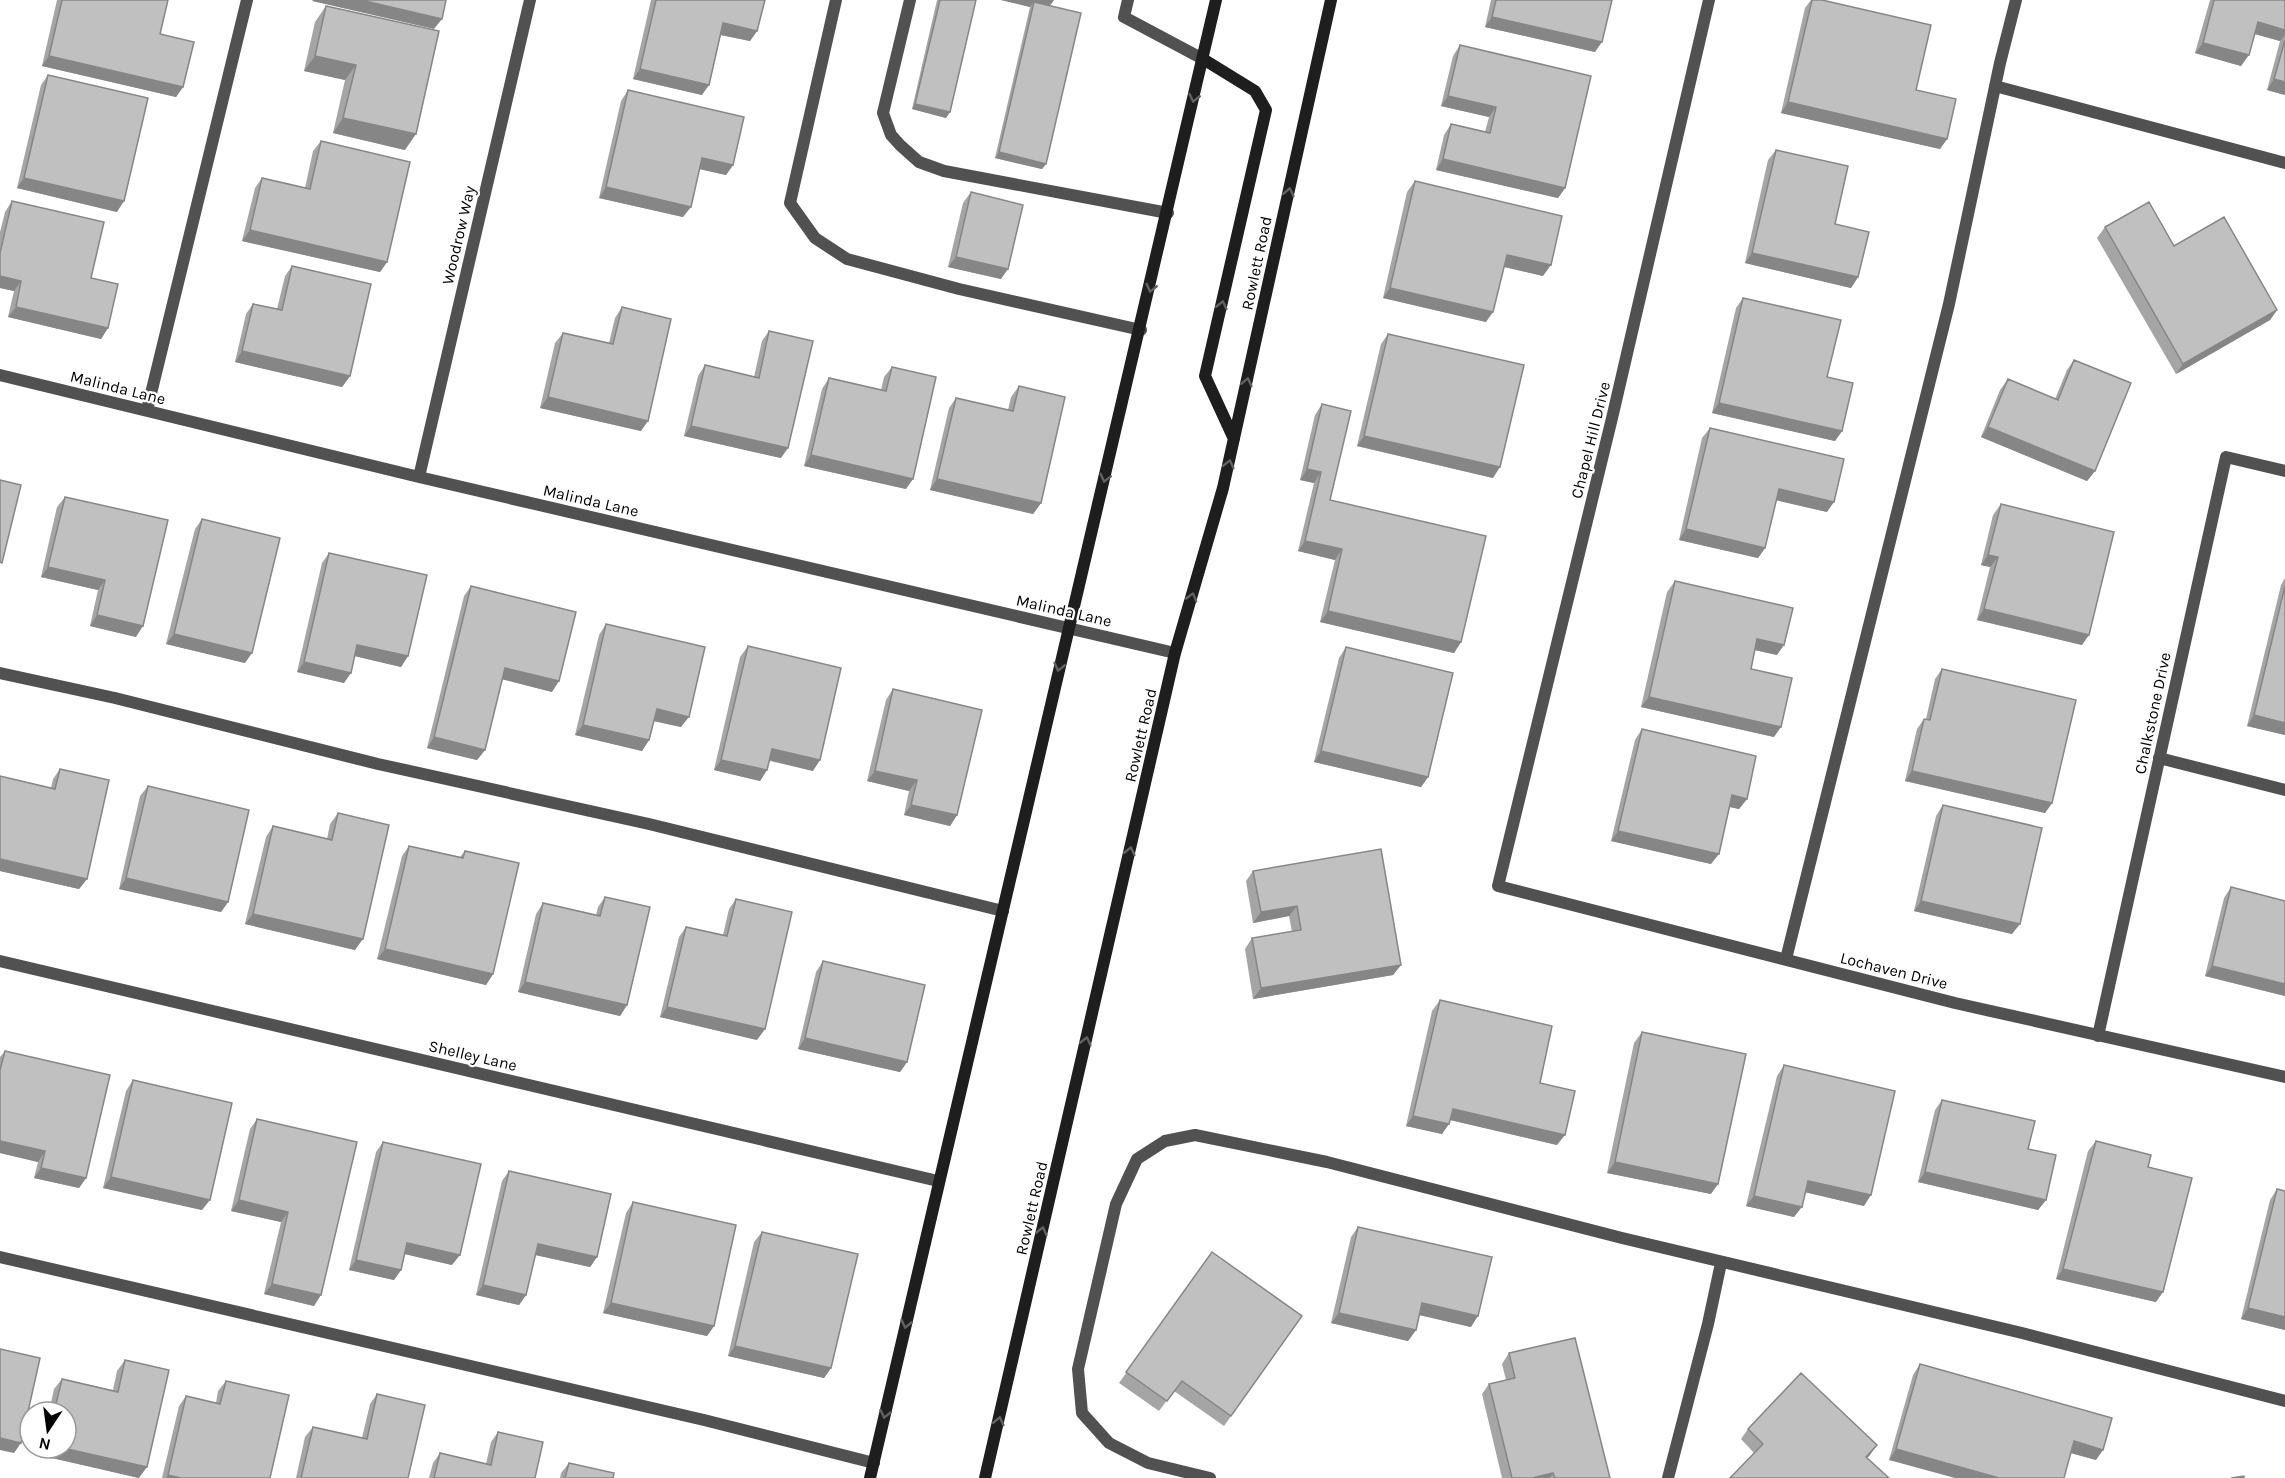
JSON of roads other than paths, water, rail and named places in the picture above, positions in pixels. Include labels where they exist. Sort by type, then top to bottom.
[{"type":"main road","points":[[870,1478],[1068,628],[1141,330],[1216,0]]},
{"type":"main road","name":"Rowlett Road","points":[[985,1478],[1175,653],[1223,488],[1330,0]]},
{"type":"main road","points":[[1203,59],[1255,91],[1266,110],[1205,376],[1234,439]]},
{"type":"street","points":[[147,410],[247,0]]},
{"type":"street","name":"Woodrow Way","points":[[419,477],[530,0]]},
{"type":"street","points":[[836,0],[790,203],[814,237],[847,259],[959,289],[1141,330]]},
{"type":"street","points":[[910,0],[883,113],[891,135],[919,162],[944,171],[1168,213]]},
{"type":"street","points":[[1128,0],[1124,17],[1203,59]]},
{"type":"street","name":"Chapel Hill Drive","points":[[1498,886],[1611,426],[1709,0]]},
{"type":"street","points":[[1786,959],[1949,304],[1995,86],[2016,0]]},
{"type":"street","points":[[1995,86],[2285,163]]},
{"type":"street","name":"Malinda Lane","points":[[0,375],[419,477],[1175,653]]},
{"type":"street","name":"Chalkstone Drive","points":[[2098,1035],[2226,457],[2285,471]]},
{"type":"street","points":[[0,673],[114,698],[378,764],[649,824],[1003,911]]},
{"type":"street","points":[[2159,758],[2285,790]]},
{"type":"street","name":"Lochaven Drive","points":[[1498,886],[1955,1003],[2285,1077]]},
{"type":"street","name":"Shelley Lane","points":[[0,961],[938,1181]]},
{"type":"street","points":[[1210,1478],[1148,1463],[1109,1443],[1082,1413],[1078,1369],[1116,1204],[1137,1159],[1165,1141],[1195,1135],[1327,1162],[1721,1263],[2022,1333],[2285,1401]]},
{"type":"street","points":[[0,1257],[704,1420],[874,1463]]},
{"type":"street","points":[[1668,1478],[1708,1324],[1721,1263]]}]
